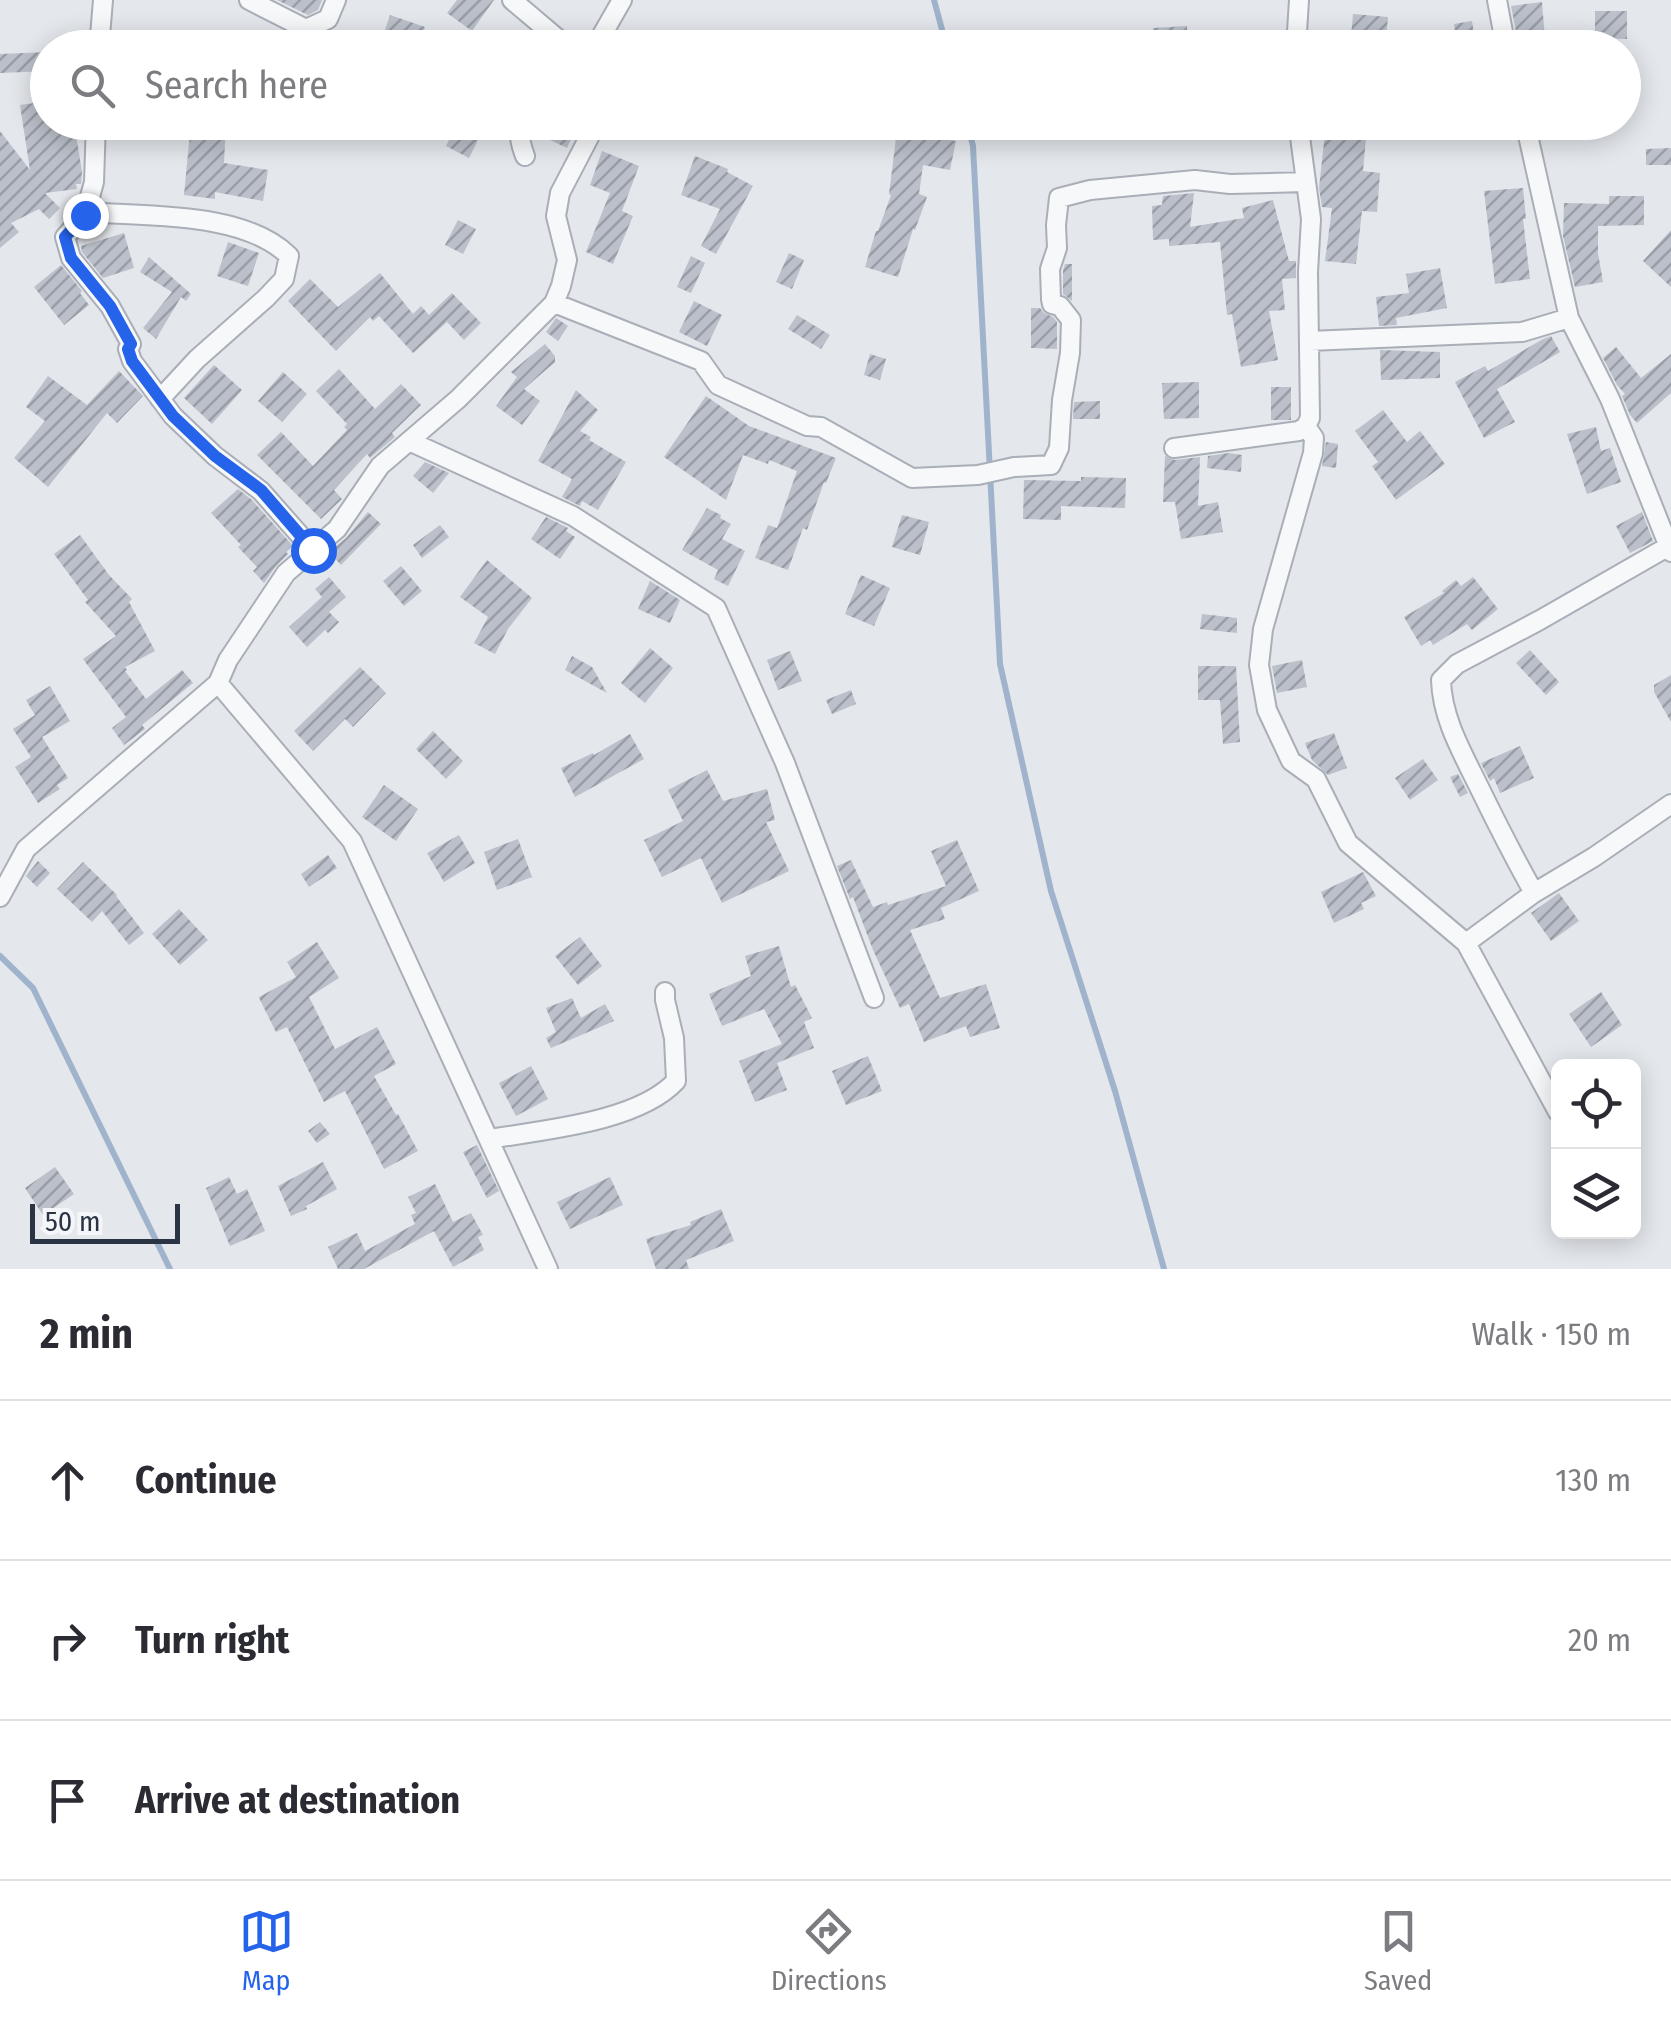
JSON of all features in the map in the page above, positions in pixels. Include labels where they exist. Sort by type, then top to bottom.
[{"type":"street","points":[[101,30],[103,0]]},
{"type":"street","points":[[249,0],[306,29],[328,18],[336,0]]},
{"type":"street","points":[[512,0],[547,30]]},
{"type":"street","points":[[605,30],[622,0]]},
{"type":"street","points":[[1297,30],[1299,0]]},
{"type":"street","points":[[1496,0],[1502,30]]},
{"type":"street","points":[[95,140],[94,182],[86,212],[65,237],[71,258],[110,306],[131,344],[128,349],[132,361],[173,416],[215,456],[261,490],[313,550]]},
{"type":"street","points":[[520,140],[524,156]]},
{"type":"street","points":[[0,896],[26,849],[218,683],[228,660],[286,573],[338,529],[380,466],[458,399],[554,303],[567,260],[556,216],[560,193],[588,140]]},
{"type":"street","points":[[1174,448],[1299,431],[1310,418],[1311,219],[1300,140]]},
{"type":"street","points":[[1529,140],[1570,318],[1610,399],[1670,549],[1457,664],[1441,680],[1446,712],[1466,762],[1534,893]]},
{"type":"street","points":[[554,303],[701,361],[718,384],[807,426],[821,427],[912,478],[1051,464],[1059,448],[1070,353],[1070,320],[1051,299],[1050,269],[1057,248],[1059,198],[1090,190],[1195,180],[1230,184],[1305,182]]},
{"type":"street","points":[[86,212],[204,221],[253,232],[289,256],[284,279],[197,359],[160,399]]},
{"type":"street","points":[[1309,341],[1522,332],[1570,318]]},
{"type":"street","points":[[1306,426],[1314,438],[1313,453],[1263,629],[1259,665],[1266,710],[1291,761],[1316,779],[1348,843],[1466,943],[1551,1099]]},
{"type":"street","points":[[409,441],[573,516],[716,608],[785,763],[874,998]]},
{"type":"street","points":[[218,683],[352,841],[548,1269]]},
{"type":"street","points":[[1466,943],[1534,893],[1671,804]]},
{"type":"street","points":[[489,1139],[598,1121],[664,1094],[676,1081],[666,992]]},
{"type":"building","points":[[277,0],[322,0],[318,10],[308,15]]},
{"type":"building","points":[[457,0],[494,0],[473,30],[447,13]]},
{"type":"building","points":[[1542,2],[1544,30],[1516,30],[1511,6]]},
{"type":"building","points":[[1595,11],[1627,11],[1627,30],[1595,30]]},
{"type":"building","points":[[1353,14],[1388,17],[1387,30],[1352,30]]},
{"type":"building","points":[[390,15],[425,27],[424,30],[385,30]]},
{"type":"building","points":[[1472,21],[1473,30],[1455,30],[1454,24]]},
{"type":"building","points":[[1187,26],[1187,30],[1153,30]]},
{"type":"building","points":[[30,53],[30,72],[0,73],[0,54]]},
{"type":"building","points":[[30,104],[30,140],[77,140],[81,184],[76,184],[77,189],[45,193],[60,208],[49,219],[39,209],[11,223],[19,232],[0,248],[0,131],[30,170],[20,105]]},
{"type":"building","points":[[189,140],[225,140],[224,163],[268,170],[263,201],[215,192],[215,199],[184,195]]},
{"type":"building","points":[[449,140],[478,140],[469,158],[446,146]]},
{"type":"building","points":[[550,140],[571,140],[567,148]]},
{"type":"building","points":[[896,140],[956,141],[950,170],[923,165],[919,194],[927,197],[898,277],[865,267],[889,194]]},
{"type":"building","points":[[1324,140],[1366,140],[1363,171],[1380,173],[1377,212],[1362,211],[1356,264],[1325,261],[1332,208],[1322,207],[1319,188]]},
{"type":"building","points":[[1671,148],[1671,165],[1646,165],[1646,149]]},
{"type":"building","points":[[602,151],[639,166],[622,211],[633,216],[613,264],[586,252],[610,193],[590,185]]},
{"type":"building","points":[[695,156],[728,169],[727,172],[753,186],[716,254],[701,246],[720,209],[681,195]]},
{"type":"building","points":[[1523,188],[1530,279],[1495,284],[1484,191]]},
{"type":"building","points":[[1194,193],[1190,227],[1244,218],[1242,208],[1273,200],[1289,261],[1296,261],[1296,278],[1282,279],[1285,310],[1269,311],[1278,360],[1241,367],[1232,314],[1227,315],[1220,242],[1169,246],[1169,239],[1153,240],[1152,206],[1162,205],[1163,196]]},
{"type":"building","points":[[1609,196],[1644,196],[1644,225],[1598,226],[1603,282],[1575,287],[1563,236],[1564,203],[1609,204]]},
{"type":"building","points":[[458,220],[476,229],[463,254],[445,245]]},
{"type":"building","points":[[1671,230],[1671,287],[1643,261]]},
{"type":"building","points":[[124,233],[134,268],[103,278],[81,246]]},
{"type":"building","points":[[228,242],[259,253],[248,286],[217,276]]},
{"type":"building","points":[[789,253],[804,260],[792,289],[776,282]]},
{"type":"building","points":[[691,256],[705,263],[691,293],[677,287]]},
{"type":"building","points":[[149,257],[191,294],[186,301],[181,297],[156,339],[143,328],[172,292],[140,272]]},
{"type":"building","points":[[1065,264],[1072,264],[1072,301],[1063,294]]},
{"type":"building","points":[[61,265],[89,305],[64,325],[34,287]]},
{"type":"building","points":[[1440,268],[1447,308],[1396,318],[1397,325],[1379,326],[1376,297],[1409,293],[1406,274]]},
{"type":"building","points":[[380,273],[413,314],[421,306],[429,315],[452,293],[481,323],[464,340],[447,322],[413,353],[379,316],[373,321],[370,317],[336,351],[288,301],[310,279],[338,307]]},
{"type":"building","points":[[694,301],[722,315],[707,346],[679,332]]},
{"type":"building","points":[[1031,308],[1040,308],[1057,322],[1057,349],[1031,348]]},
{"type":"building","points":[[797,315],[830,335],[821,349],[788,329]]},
{"type":"building","points":[[556,318],[568,326],[558,341],[546,332]]},
{"type":"building","points":[[1551,336],[1560,352],[1497,389],[1515,422],[1484,438],[1455,382],[1485,366],[1488,371]]},
{"type":"building","points":[[545,344],[555,362],[524,389],[540,401],[522,425],[496,406],[517,377],[511,372]]},
{"type":"building","points":[[1616,347],[1641,378],[1671,354],[1671,393],[1637,423],[1603,358]]},
{"type":"building","points":[[1380,350],[1440,352],[1440,378],[1381,380]]},
{"type":"building","points":[[870,354],[886,359],[880,380],[864,375]]},
{"type":"building","points":[[214,365],[242,390],[212,424],[184,398]]},
{"type":"building","points":[[339,369],[375,409],[401,384],[421,405],[392,433],[395,437],[370,458],[367,454],[334,490],[342,499],[321,519],[257,455],[281,432],[313,466],[347,430],[347,424],[316,391]]},
{"type":"building","points":[[119,371],[143,396],[117,423],[107,413],[48,487],[14,458],[45,421],[26,407],[48,376],[87,405]]},
{"type":"building","points":[[283,372],[307,394],[282,422],[258,401]]},
{"type":"building","points":[[1199,382],[1199,418],[1164,419],[1162,383]]},
{"type":"building","points":[[1271,387],[1291,387],[1291,420],[1271,420]]},
{"type":"building","points":[[576,390],[598,410],[580,431],[626,462],[598,510],[582,501],[580,506],[562,497],[572,479],[538,461]]},
{"type":"building","points":[[706,396],[749,426],[836,458],[788,570],[755,558],[768,525],[777,528],[797,471],[743,455],[726,500],[664,457]]},
{"type":"building","points":[[1100,401],[1100,419],[1073,419],[1074,402]]},
{"type":"building","points":[[1383,410],[1407,442],[1420,431],[1445,464],[1396,500],[1372,466],[1378,462],[1355,431]]},
{"type":"building","points":[[1596,427],[1601,451],[1610,448],[1621,482],[1587,494],[1567,434]]},
{"type":"building","points":[[1326,442],[1338,444],[1336,468],[1322,466]]},
{"type":"building","points":[[1242,455],[1241,472],[1207,468],[1208,456]]},
{"type":"building","points":[[1165,456],[1175,460],[1200,457],[1198,506],[1218,502],[1223,532],[1181,539],[1175,502],[1163,502]]},
{"type":"building","points":[[425,462],[449,473],[433,493],[413,476]]},
{"type":"building","points":[[1081,477],[1126,478],[1125,508],[1061,506],[1061,520],[1023,519],[1024,480],[1081,481]]},
{"type":"building","points":[[238,489],[293,546],[264,583],[253,571],[257,567],[238,547],[241,545],[211,513]]},
{"type":"building","points":[[707,508],[731,524],[722,539],[745,551],[728,586],[714,579],[718,570],[682,550]]},
{"type":"building","points":[[368,512],[381,524],[341,565],[329,552]]},
{"type":"building","points":[[1642,512],[1653,541],[1630,553],[1616,526]]},
{"type":"building","points":[[902,515],[929,522],[920,555],[892,547]]},
{"type":"building","points":[[546,517],[568,528],[566,531],[575,537],[560,559],[531,539]]},
{"type":"building","points":[[440,525],[449,537],[422,558],[413,545]]},
{"type":"building","points":[[80,535],[132,599],[129,602],[155,651],[125,667],[146,699],[182,670],[193,683],[124,745],[112,728],[126,717],[83,659],[116,636],[85,602],[88,600],[54,554]]},
{"type":"building","points":[[487,560],[532,598],[495,654],[474,643],[488,617],[460,597]]},
{"type":"building","points":[[401,566],[422,591],[404,606],[383,581]]},
{"type":"building","points":[[861,575],[890,588],[874,626],[845,614]]},
{"type":"building","points":[[329,577],[346,597],[329,612],[339,622],[307,647],[289,627],[322,597],[315,589]]},
{"type":"building","points":[[1473,577],[1498,609],[1472,630],[1467,624],[1433,645],[1430,640],[1421,646],[1404,617],[1444,593],[1456,580],[1461,586]]},
{"type":"building","points":[[650,581],[680,600],[670,623],[638,609]]},
{"type":"building","points":[[1202,614],[1237,618],[1237,633],[1200,629]]},
{"type":"building","points":[[650,648],[673,668],[645,703],[621,683]]},
{"type":"building","points":[[1530,650],[1559,682],[1546,695],[1516,663]]},
{"type":"building","points":[[790,651],[802,681],[778,690],[767,660]]},
{"type":"building","points":[[572,656],[592,667],[607,693],[565,670]]},
{"type":"building","points":[[1302,660],[1307,687],[1277,693],[1272,666]]},
{"type":"building","points":[[1198,666],[1236,666],[1240,742],[1223,744],[1220,700],[1198,700]]},
{"type":"building","points":[[360,667],[386,693],[353,727],[345,719],[313,751],[294,731]]},
{"type":"building","points":[[1671,675],[1671,722],[1654,685]]},
{"type":"building","points":[[50,686],[70,721],[42,737],[68,778],[57,785],[60,789],[38,803],[15,767],[31,757],[13,729],[35,715],[26,700]]},
{"type":"building","points":[[851,690],[856,704],[832,714],[826,700]]},
{"type":"building","points":[[433,731],[463,761],[446,779],[416,749]]},
{"type":"building","points":[[1334,733],[1347,768],[1328,775],[1312,760],[1305,743]]},
{"type":"building","points":[[630,734],[644,759],[575,797],[561,768]]},
{"type":"building","points":[[1520,746],[1534,778],[1500,793],[1481,763]]},
{"type":"building","points":[[1423,759],[1438,780],[1410,800],[1395,778]]},
{"type":"building","points":[[707,770],[723,801],[767,789],[775,820],[766,822],[789,871],[722,903],[701,858],[662,877],[644,840],[683,821],[668,790]]},
{"type":"building","points":[[1458,774],[1468,793],[1460,797],[1450,777]]},
{"type":"building","points":[[384,785],[418,809],[396,841],[362,817]]},
{"type":"building","points":[[459,835],[475,863],[444,882],[427,853]]},
{"type":"building","points":[[518,839],[532,877],[497,890],[484,852]]},
{"type":"building","points":[[957,840],[979,891],[941,908],[945,919],[910,930],[940,998],[986,984],[1000,1028],[970,1037],[966,1026],[924,1042],[909,1004],[900,1008],[837,866],[851,860],[873,907],[887,902],[888,905],[946,886],[931,851]]},
{"type":"building","points":[[328,855],[337,868],[309,887],[301,874]]},
{"type":"building","points":[[38,861],[50,873],[37,887],[26,876]]},
{"type":"building","points":[[83,862],[117,895],[144,933],[129,945],[102,911],[92,922],[57,889]]},
{"type":"building","points":[[1363,872],[1376,896],[1361,903],[1364,909],[1334,923],[1321,892]]},
{"type":"building","points":[[1559,893],[1579,921],[1551,941],[1531,913]]},
{"type":"building","points":[[179,909],[208,940],[180,965],[152,934]]},
{"type":"building","points":[[580,937],[602,966],[578,985],[555,956]]},
{"type":"building","points":[[317,942],[339,978],[309,997],[335,1049],[377,1027],[396,1064],[374,1076],[418,1151],[384,1169],[345,1091],[324,1102],[287,1027],[276,1032],[259,997],[296,977],[287,962]]},
{"type":"building","points":[[779,946],[791,987],[795,985],[812,1018],[804,1022],[814,1048],[777,1063],[787,1090],[755,1102],[739,1061],[782,1044],[764,1009],[722,1026],[709,994],[751,976],[745,956]]},
{"type":"building","points":[[1601,992],[1622,1025],[1591,1047],[1569,1014]]},
{"type":"building","points":[[572,998],[581,1018],[605,1004],[614,1021],[551,1048],[546,1038],[556,1032],[546,1008]]},
{"type":"building","points":[[868,1056],[882,1091],[846,1105],[832,1071]]},
{"type":"building","points":[[531,1066],[548,1099],[516,1116],[499,1083]]},
{"type":"building","points":[[320,1122],[330,1134],[317,1143],[308,1131]]},
{"type":"building","points":[[477,1145],[499,1191],[487,1198],[463,1152]]},
{"type":"building","points":[[323,1162],[337,1189],[291,1216],[278,1186]]},
{"type":"building","points":[[55,1167],[74,1194],[43,1215],[25,1188]]},
{"type":"building","points":[[229,1177],[237,1194],[247,1189],[265,1231],[230,1246],[206,1188]]},
{"type":"building","points":[[610,1177],[623,1205],[570,1229],[557,1202]]},
{"type":"building","points":[[435,1184],[453,1222],[471,1213],[483,1235],[478,1237],[484,1250],[453,1267],[434,1231],[364,1269],[338,1269],[328,1247],[357,1233],[365,1251],[415,1224],[411,1215],[416,1213],[408,1197]]},
{"type":"building","points":[[721,1209],[734,1241],[686,1260],[689,1269],[656,1269],[646,1239],[691,1225],[690,1222]]},
{"type":"waterway","points":[[934,0],[942,30]]},
{"type":"waterway","points":[[972,140],[1000,664],[1051,891],[1115,1091],[1164,1269]]},
{"type":"waterway","points":[[0,956],[33,988],[170,1269]]},
{"type":"route","points":[[85,215],[65,237],[71,258],[110,306],[131,344],[128,349],[132,361],[173,416],[215,456],[261,490],[313,550]]}]
